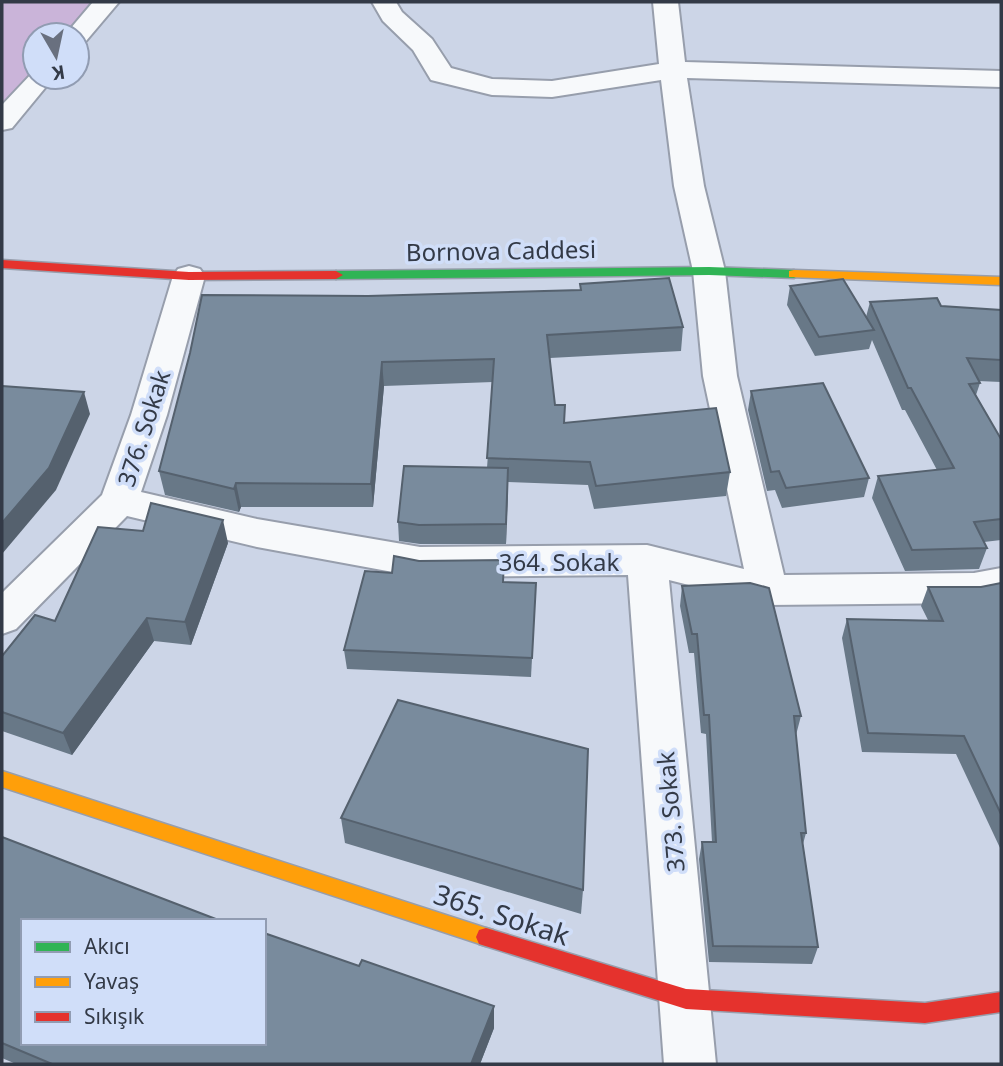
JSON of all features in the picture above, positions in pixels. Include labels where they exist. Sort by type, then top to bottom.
[{"type":"street","points":[[90,21],[106,2]]},
{"type":"street","points":[[384,2],[392,16],[423,45],[441,74],[492,87],[552,89],[671,70],[1001,79]]},
{"type":"street","points":[[665,2],[671,70],[689,186],[709,271],[720,376],[768,590]]},
{"type":"street","points":[[2,122],[29,91]]},
{"type":"street","name":"Bornova Caddesi","points":[[2,264],[189,276],[709,271],[1001,281]]},
{"type":"street","name":"376. Sokak","points":[[2,618],[119,501],[149,415],[189,276]]},
{"type":"street","name":"364. Sokak","points":[[119,501],[257,533],[420,562],[648,560],[768,590],[974,588],[1001,583]]},
{"type":"street","name":"373. Sokak","points":[[648,560],[691,1064]]},
{"type":"street","name":"365. Sokak","points":[[2,779],[470,932],[686,999],[925,1013],[1001,1002]]},
{"type":"shaded area","points":[[2,2],[97,2],[80,21],[21,21],[21,88],[2,109]]},
{"type":"building","points":[[669,278],[683,327],[547,335],[555,405],[565,405],[564,423],[716,408],[730,472],[596,486],[590,462],[487,458],[494,359],[382,362],[371,484],[236,483],[234,489],[159,471],[190,353],[202,295],[368,296],[581,290],[580,284]]},
{"type":"building","points":[[843,279],[874,330],[819,337],[790,286]]},
{"type":"building","points":[[937,298],[941,306],[1001,310],[1001,360],[967,358],[980,383],[969,384],[1001,439],[1001,519],[974,522],[987,548],[912,550],[878,476],[954,468],[911,388],[908,388],[870,302]]},
{"type":"building","points":[[823,383],[869,478],[786,488],[779,471],[771,472],[751,391]]},
{"type":"building","points":[[2,386],[84,392],[49,468],[2,523]]},
{"type":"building","points":[[404,466],[508,468],[506,524],[419,525],[398,522]]},
{"type":"building","points":[[151,503],[223,520],[185,622],[147,618],[63,733],[2,712],[2,656],[35,615],[55,621],[98,527],[143,531]]},
{"type":"building","points":[[394,556],[419,561],[504,560],[503,582],[536,583],[532,658],[344,650],[365,571],[392,573]]},
{"type":"building","points":[[750,583],[769,588],[801,716],[794,716],[806,833],[801,833],[818,947],[713,946],[702,842],[716,842],[709,715],[704,715],[697,634],[692,634],[682,586]]},
{"type":"building","points":[[1001,583],[1001,814],[964,736],[868,733],[847,619],[943,621],[928,587],[981,587]]},
{"type":"building","points":[[398,700],[588,749],[583,890],[341,818]]},
{"type":"building","points":[[2,837],[216,919],[21,919],[21,1045],[266,1045],[266,934],[359,966],[362,960],[494,1006],[471,1064],[52,1064],[2,1043]]},
{"type":"traffic: fast","points":[[336,275],[709,271],[794,274]]},
{"type":"traffic: slow","points":[[794,274],[1001,281]]},
{"type":"traffic: slow","points":[[2,779],[486,937]]},
{"type":"traffic: jam","points":[[2,264],[189,276],[336,275]]},
{"type":"traffic: jam","points":[[486,937],[686,999],[925,1013],[1001,1002]]}]
